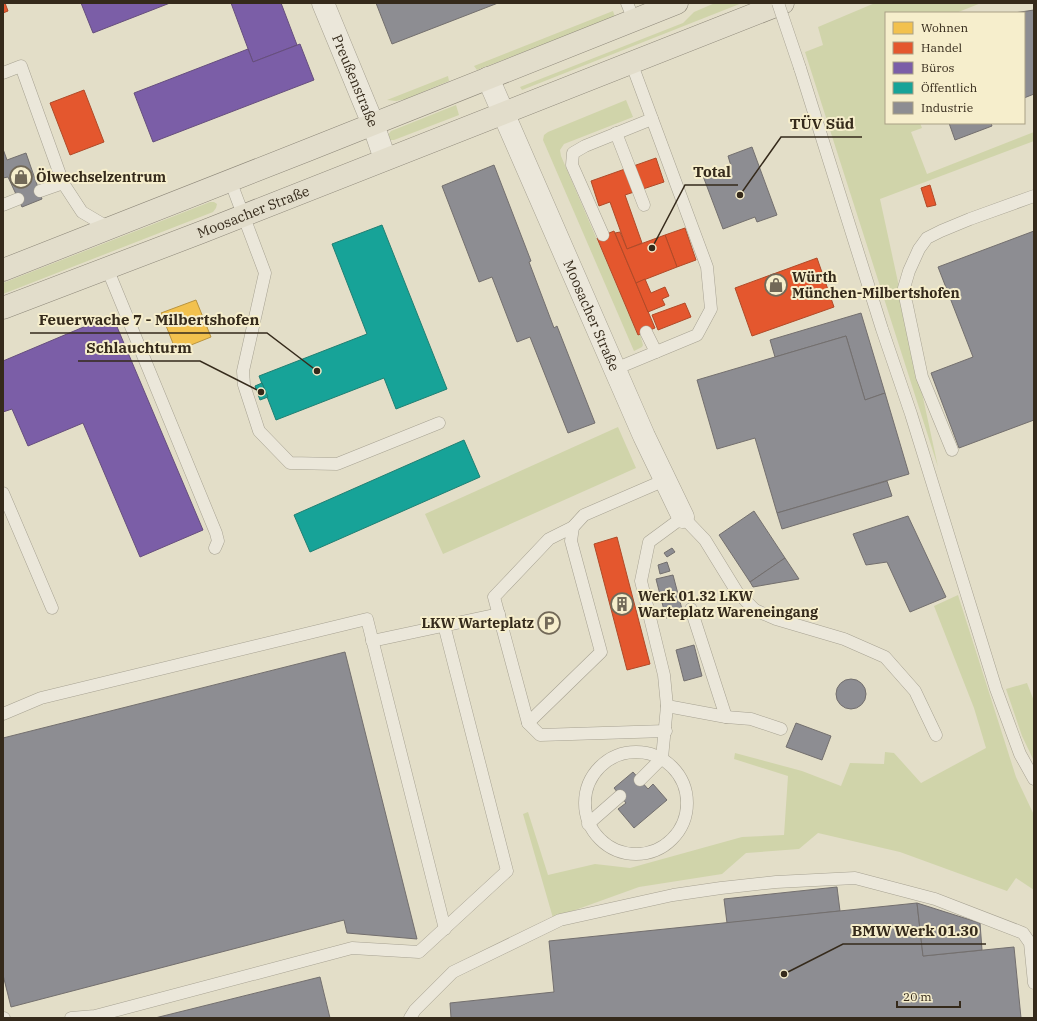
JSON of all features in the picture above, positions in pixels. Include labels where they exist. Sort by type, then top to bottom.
[{"type":"main road","points":[[3,270],[488,78],[631,11],[677,3]]},
{"type":"main road","name":"Moosacher Straße","points":[[3,308],[243,216],[783,3]]},
{"type":"street","name":"Preußenstraße","points":[[323,3],[373,124],[385,159]]},
{"type":"street","name":"Moosacher Straße","points":[[488,78],[615,369],[683,517]]},
{"type":"lane","points":[[778,3],[911,414],[996,689],[1020,754],[1034,779]]},
{"type":"lane","points":[[615,369],[697,335],[711,309],[707,267],[631,62]]},
{"type":"lane","points":[[3,73],[21,66],[63,183],[82,212],[109,228]]},
{"type":"lane","points":[[603,235],[572,165],[573,153],[585,146],[652,119]]},
{"type":"lane","points":[[616,133],[644,204]]},
{"type":"lane","points":[[230,180],[265,273],[243,371],[244,385],[259,430],[290,463],[337,464],[439,423]]},
{"type":"lane","points":[[40,191],[63,183]]},
{"type":"lane","points":[[952,450],[922,377],[904,288],[909,271],[919,249],[928,238],[955,225],[1034,196]]},
{"type":"lane","points":[[3,205],[18,199]]},
{"type":"lane","points":[[107,268],[216,533],[218,540],[215,548]]},
{"type":"lane","points":[[646,332],[656,352]]},
{"type":"lane","points":[[665,480],[584,515],[573,527],[549,539],[494,597],[528,723],[540,735],[666,731]]},
{"type":"lane","points":[[3,493],[52,608]]},
{"type":"lane","points":[[640,780],[662,758],[666,731],[667,706],[664,675],[641,581],[649,542],[683,517],[705,540],[737,592],[754,610],[776,619],[844,639],[885,657],[915,692],[936,735]]},
{"type":"lane","points":[[528,723],[600,652],[571,541],[573,527]]},
{"type":"lane","points":[[691,609],[726,717]]},
{"type":"lane","points":[[372,641],[499,614]]},
{"type":"lane","points":[[3,714],[41,698],[367,618],[445,929]]},
{"type":"lane","points":[[71,1018],[95,1016],[352,948],[419,952],[507,871],[444,626]]},
{"type":"lane","points":[[667,706],[726,717],[751,719],[781,729]]},
{"type":"lane","points":[[631,752],[647,753],[662,758],[676,770],[684,785],[688,802],[685,820],[676,835],[663,847],[647,854],[629,854],[612,849],[598,838],[588,824],[584,808],[585,792],[591,777],[602,764],[615,756],[631,752]]},
{"type":"lane","points":[[588,824],[620,796]]},
{"type":"lane","points":[[410,1018],[414,1010],[453,972],[560,920],[673,895],[776,882],[855,878],[935,899],[1023,933],[1030,943],[1034,983]]},
{"type":"green space","points":[[715,3],[742,3],[522,90],[520,87],[683,23],[694,12]]},
{"type":"green space","points":[[875,3],[981,3],[958,12],[885,12],[885,124],[920,124],[922,128],[911,132],[927,174],[1034,132],[1034,141],[880,199],[938,467],[805,52],[823,45],[818,27]]},
{"type":"green space","points":[[613,11],[615,17],[477,70],[474,66]]},
{"type":"green space","points":[[448,76],[449,81],[406,99],[396,101],[387,100]]},
{"type":"green space","points":[[626,100],[633,117],[564,144],[560,150],[561,156],[638,335],[640,334],[643,345],[634,351],[543,140],[544,135],[548,132]]},
{"type":"green space","points":[[456,105],[459,115],[394,140],[390,140],[388,135],[391,131]]},
{"type":"green space","points":[[210,202],[217,204],[213,212],[3,294],[3,283]]},
{"type":"green space","points":[[618,427],[636,468],[443,554],[425,514]]},
{"type":"green space","points":[[958,595],[1016,777],[1034,815],[1034,890],[1016,878],[1007,891],[900,852],[818,833],[799,849],[746,853],[722,874],[639,887],[553,918],[523,814],[528,812],[548,875],[595,864],[630,868],[742,837],[784,835],[788,776],[734,759],[735,753],[802,771],[841,786],[850,763],[884,764],[885,752],[894,753],[921,783],[986,748],[974,708],[934,606]]},
{"type":"green space","points":[[1027,683],[1034,701],[1034,761],[1022,736],[1006,689]]},
{"type":"building: Wohnen","points":[[196,300],[211,337],[176,351],[161,313]]},
{"type":"building: Handel","points":[[3,3],[5,3],[8,11],[3,13]]},
{"type":"building: Handel","points":[[84,90],[104,142],[70,155],[50,103]]},
{"type":"building: Handel","points":[[656,158],[664,182],[625,195],[642,243],[627,249],[610,202],[599,206],[591,181]]},
{"type":"building: Handel","points":[[930,185],[936,205],[927,207],[921,188]]},
{"type":"building: Handel","points":[[685,228],[696,260],[677,267],[665,235]]},
{"type":"building: Handel","points":[[614,231],[655,328],[638,335],[597,238]]},
{"type":"building: Handel","points":[[620,232],[627,249],[665,235],[677,267],[636,283],[615,233]]},
{"type":"building: Handel","points":[[817,258],[834,307],[752,336],[735,288]]},
{"type":"building: Handel","points":[[645,279],[651,293],[665,287],[669,296],[662,299],[665,305],[648,312],[636,283]]},
{"type":"building: Handel","points":[[685,303],[691,317],[658,330],[652,315]]},
{"type":"building: Handel","name":"Werk 01.32 LKW Warteplatz Wareneingang","points":[[617,537],[650,664],[627,670],[594,544]]},
{"type":"building: Büros","points":[[81,3],[170,3],[93,33]]},
{"type":"building: Büros","points":[[231,3],[281,3],[297,45],[253,62]]},
{"type":"building: Büros","points":[[300,44],[314,80],[153,142],[134,93],[248,49],[253,62]]},
{"type":"building: Büros","points":[[112,315],[203,530],[140,557],[83,423],[28,446],[12,409],[3,412],[3,361]]},
{"type":"building: Öffentlich","points":[[382,225],[447,389],[396,409],[384,378],[276,420],[259,376],[367,334],[332,244]]},
{"type":"building: Öffentlich","points":[[262,383],[268,397],[260,400],[255,386]]},
{"type":"building: Öffentlich","points":[[464,440],[480,477],[310,552],[294,515]]},
{"type":"building: Industrie","points":[[376,3],[498,3],[392,44]]},
{"type":"building: Industrie","points":[[1034,10],[1034,94],[1025,98],[1025,12],[1021,12]]},
{"type":"building: Industrie","points":[[949,124],[991,124],[992,126],[955,140]]},
{"type":"building: Industrie","points":[[752,147],[777,215],[757,222],[755,217],[723,229],[703,176],[731,166],[728,156]]},
{"type":"building: Industrie","points":[[3,149],[7,160],[26,153],[42,199],[22,207],[8,177],[3,178]]},
{"type":"building: Industrie","points":[[494,165],[531,261],[529,262],[554,328],[557,326],[595,423],[568,433],[530,337],[517,342],[492,277],[479,282],[442,186]]},
{"type":"building: Industrie","points":[[1034,231],[1034,420],[959,448],[931,373],[973,357],[938,267]]},
{"type":"building: Industrie","points":[[861,313],[885,393],[865,400],[846,336],[775,357],[770,340]]},
{"type":"building: Industrie","points":[[846,336],[865,400],[885,393],[909,474],[777,513],[755,438],[717,449],[697,380]]},
{"type":"building: Industrie","points":[[887,481],[892,496],[782,529],[777,513]]},
{"type":"building: Industrie","points":[[754,511],[785,558],[750,582],[719,535]]},
{"type":"building: Industrie","points":[[908,516],[946,597],[910,612],[887,562],[866,565],[853,534]]},
{"type":"building: Industrie","points":[[672,548],[675,552],[667,557],[664,553]]},
{"type":"building: Industrie","points":[[785,558],[799,579],[753,587],[750,582]]},
{"type":"building: Industrie","points":[[667,562],[670,571],[660,574],[658,565]]},
{"type":"building: Industrie","points":[[673,575],[683,613],[666,618],[656,579]]},
{"type":"building: Industrie","points":[[694,645],[702,676],[684,681],[676,650]]},
{"type":"building: Industrie","points":[[345,652],[417,939],[347,933],[344,920],[11,1007],[3,975],[3,738]]},
{"type":"building: Industrie","points":[[851,679],[862,683],[866,694],[862,705],[851,709],[840,705],[836,694],[840,683]]},
{"type":"building: Industrie","points":[[796,723],[831,736],[822,760],[786,747]]},
{"type":"building: Industrie","points":[[633,772],[648,789],[653,784],[667,800],[634,828],[618,809],[626,803],[614,788]]},
{"type":"building: Industrie","points":[[837,887],[840,911],[727,923],[724,899]]},
{"type":"building: Industrie","points":[[917,903],[923,956],[1014,947],[1021,1018],[451,1018],[450,1003],[554,992],[549,941]]},
{"type":"building: Industrie","points":[[917,903],[980,923],[982,950],[923,956]]},
{"type":"building: Industrie","points":[[320,977],[330,1018],[155,1018]]},
{"type":"place","name":"Ölwechselzentrum","points":[[21,177]]},
{"type":"place","name":"TÜV Süd","points":[[740,195]]},
{"type":"place","name":"Total","points":[[652,248]]},
{"type":"place","name":"Würth München-Milbertshofen","points":[[776,285]]},
{"type":"place","name":"Feuerwache 7 - Milbertshofen","points":[[317,371]]},
{"type":"place","name":"Schlauchturm","points":[[261,392]]},
{"type":"place","name":"Werk 01.32 LKW Warteplatz Wareneingang","points":[[622,604]]},
{"type":"place","name":"LKW Warteplatz","points":[[549,623]]},
{"type":"place","name":"BMW Werk 01.30","points":[[784,974]]}]
